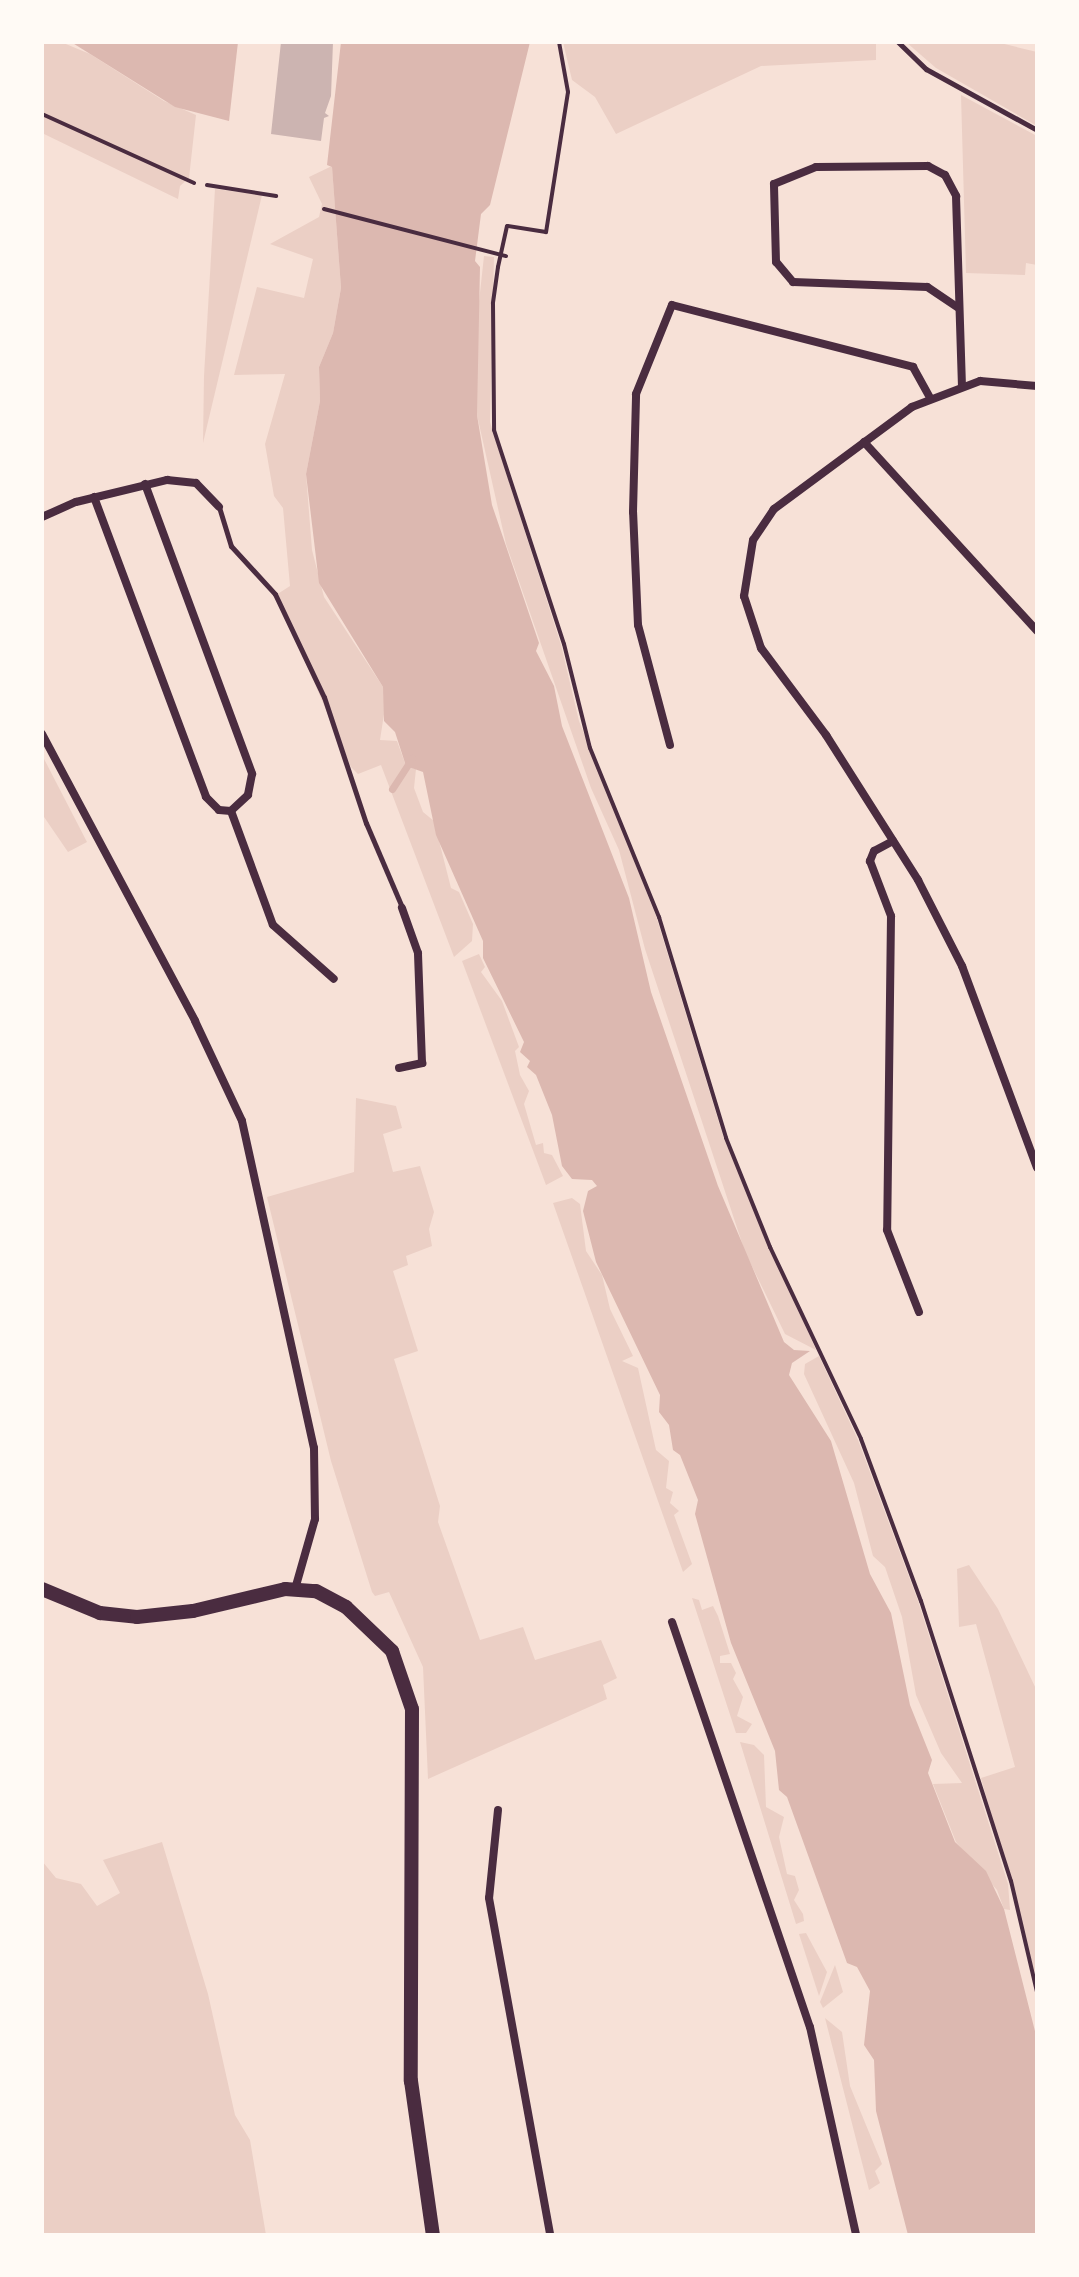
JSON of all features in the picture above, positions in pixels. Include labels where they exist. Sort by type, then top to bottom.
[{"type":"street","points":[[957,307],[927,287],[793,282],[776,262],[774,184],[816,167],[938,170],[956,196],[957,307],[962,386]]},
{"type":"street","points":[[670,745],[638,625],[633,512],[636,394],[672,305],[913,367],[930,398]]},
{"type":"street","points":[[1037,386],[980,381],[930,398],[787,497],[762,524],[746,563],[744,596],[761,648],[893,841],[962,966],[1037,1168]]},
{"type":"street","points":[[864,442],[1037,631]]},
{"type":"street","points":[[42,517],[94,497],[145,484],[196,483],[219,507]]},
{"type":"street","points":[[94,497],[206,797],[219,810],[231,811],[248,795],[252,774],[145,484]]},
{"type":"street","points":[[42,734],[202,1034],[242,1121],[314,1448],[315,1519],[295,1589]]},
{"type":"street","points":[[231,811],[273,925],[334,979]]},
{"type":"street","points":[[893,841],[874,851],[870,861],[891,916],[887,1230],[919,1312]]},
{"type":"street","points":[[399,1068],[422,1063],[418,953],[402,908]]},
{"type":"street","points":[[42,1589],[100,1613],[137,1617],[193,1611],[265,1593],[295,1589],[330,1597],[375,1631],[398,1661],[409,1695],[411,2081],[433,2235]]},
{"type":"street","points":[[672,1622],[810,2027],[856,2235]]},
{"type":"street","points":[[498,1810],[489,1898],[550,2235]]},
{"type":"lane","points":[[898,42],[926,69],[1037,130]]},
{"type":"lane","points":[[219,507],[231,546],[275,594],[315,677],[366,823],[402,908]]},
{"type":"path","points":[[559,42],[568,92],[546,232],[507,226],[498,267],[492,317],[494,430],[564,644],[590,748],[659,917],[726,1138],[770,1247],[861,1439],[921,1601],[1011,1881],[1037,1992]]},
{"type":"path","points":[[42,114],[194,183]]},
{"type":"path","points":[[207,185],[276,196]]},
{"type":"path","points":[[324,209],[506,256]]},
{"type":"shaded area","points":[[42,42],[61,42],[90,54],[164,101],[196,115],[189,178],[180,186],[178,199],[42,133]]},
{"type":"shaded area","points":[[71,42],[238,42],[229,121],[175,107]]},
{"type":"shaded area","points":[[341,42],[530,42],[490,205],[481,214],[475,261],[480,267],[477,415],[492,505],[539,643],[536,651],[554,686],[562,726],[629,898],[651,992],[718,1186],[784,1342],[794,1350],[810,1351],[792,1363],[789,1375],[831,1441],[870,1574],[891,1613],[910,1705],[932,1760],[928,1773],[955,1842],[986,1871],[1004,1909],[1037,2039],[1037,2235],[908,2235],[876,2111],[874,2060],[864,2045],[870,1991],[857,1967],[847,1963],[787,1797],[779,1790],[775,1751],[731,1643],[695,1514],[698,1500],[680,1455],[673,1450],[669,1425],[659,1412],[660,1395],[596,1262],[583,1211],[588,1191],[597,1186],[592,1180],[572,1179],[562,1166],[552,1115],[536,1075],[527,1067],[530,1061],[520,1052],[524,1042],[483,958],[483,941],[436,835],[423,772],[406,766],[395,732],[384,721],[383,687],[319,583],[306,474],[320,401],[319,367],[333,333],[341,288],[332,167],[327,165]]},
{"type":"shaded area","points":[[563,42],[876,42],[876,60],[761,66],[616,134],[595,97],[572,80]]},
{"type":"shaded area","points":[[906,42],[996,42],[1037,52],[1037,126],[936,68]]},
{"type":"shaded area","points":[[961,95],[1037,136],[1037,265],[1026,263],[1025,275],[966,273]]},
{"type":"shaded area","points":[[332,166],[341,288],[333,333],[319,367],[320,401],[306,474],[312,550],[324,597],[383,687],[386,701],[380,740],[397,741],[406,766],[416,769],[414,788],[423,812],[434,821],[451,888],[459,892],[473,924],[472,941],[454,957],[381,765],[358,774],[351,767],[276,595],[290,586],[283,508],[274,496],[265,444],[285,374],[234,375],[257,287],[304,298],[313,259],[270,244],[319,217],[322,204],[309,177]]},
{"type":"shaded area","points":[[215,189],[262,195],[203,443],[204,376]]},
{"type":"shaded area","points":[[484,256],[494,257],[490,422],[561,645],[579,721],[656,916],[724,1139],[816,1350],[785,1334],[745,1252],[645,949],[619,850],[591,788],[506,544],[477,415],[477,320]]},
{"type":"shaded area","points":[[42,755],[87,842],[68,852],[42,814]]},
{"type":"shaded area","points":[[479,954],[485,967],[481,972],[502,1001],[519,1047],[515,1051],[520,1075],[529,1091],[524,1104],[536,1145],[543,1143],[544,1153],[552,1155],[563,1176],[546,1185],[462,961]]},
{"type":"shaded area","points":[[356,1098],[396,1106],[402,1128],[383,1134],[393,1172],[420,1166],[434,1212],[429,1229],[432,1246],[406,1256],[408,1265],[393,1271],[418,1351],[394,1359],[440,1506],[438,1522],[480,1640],[523,1627],[535,1660],[601,1640],[617,1678],[603,1685],[607,1699],[428,1779],[423,1667],[389,1592],[375,1596],[372,1592],[331,1461],[267,1197],[354,1172]]},
{"type":"shaded area","points":[[572,1198],[580,1204],[586,1251],[602,1275],[610,1309],[633,1356],[622,1361],[638,1368],[656,1450],[669,1461],[666,1488],[673,1492],[670,1503],[679,1511],[674,1515],[692,1564],[683,1572],[553,1203]]},
{"type":"shaded area","points":[[819,1356],[858,1440],[918,1601],[1008,1884],[1010,1910],[1004,1909],[997,1890],[956,1842],[933,1784],[962,1783],[941,1753],[916,1695],[902,1617],[885,1567],[873,1556],[854,1483],[804,1374],[805,1364]]},
{"type":"shaded area","points":[[969,1565],[998,1609],[1037,1691],[1037,1981],[981,1778],[1015,1767],[976,1624],[959,1627],[957,1569]]},
{"type":"shaded area","points":[[692,1598],[699,1600],[702,1610],[713,1606],[718,1616],[730,1654],[720,1656],[720,1663],[731,1663],[736,1673],[733,1679],[743,1697],[737,1716],[752,1724],[746,1733],[736,1733]]},
{"type":"shaded area","points":[[740,1742],[754,1745],[764,1755],[766,1807],[784,1817],[779,1837],[787,1874],[795,1876],[799,1890],[794,1900],[804,1921],[796,1924]]},
{"type":"shaded area","points":[[162,1842],[208,1994],[235,2115],[250,2140],[266,2235],[42,2235],[42,1861],[56,1878],[81,1884],[97,1906],[120,1893],[103,1860]]},
{"type":"shaded area","points":[[806,1933],[827,1972],[819,1996],[799,1934]]},
{"type":"shaded area","points":[[835,1965],[843,1992],[823,2008],[820,2002]]},
{"type":"shaded area","points":[[825,2018],[842,2032],[850,2086],[882,2164],[875,2171],[880,2183],[869,2190]]},
{"type":"building","points":[[281,42],[333,42],[331,96],[325,113],[329,116],[324,118],[321,141],[271,134]]},
{"type":"waterway","points":[[392,789],[412,758]]}]
